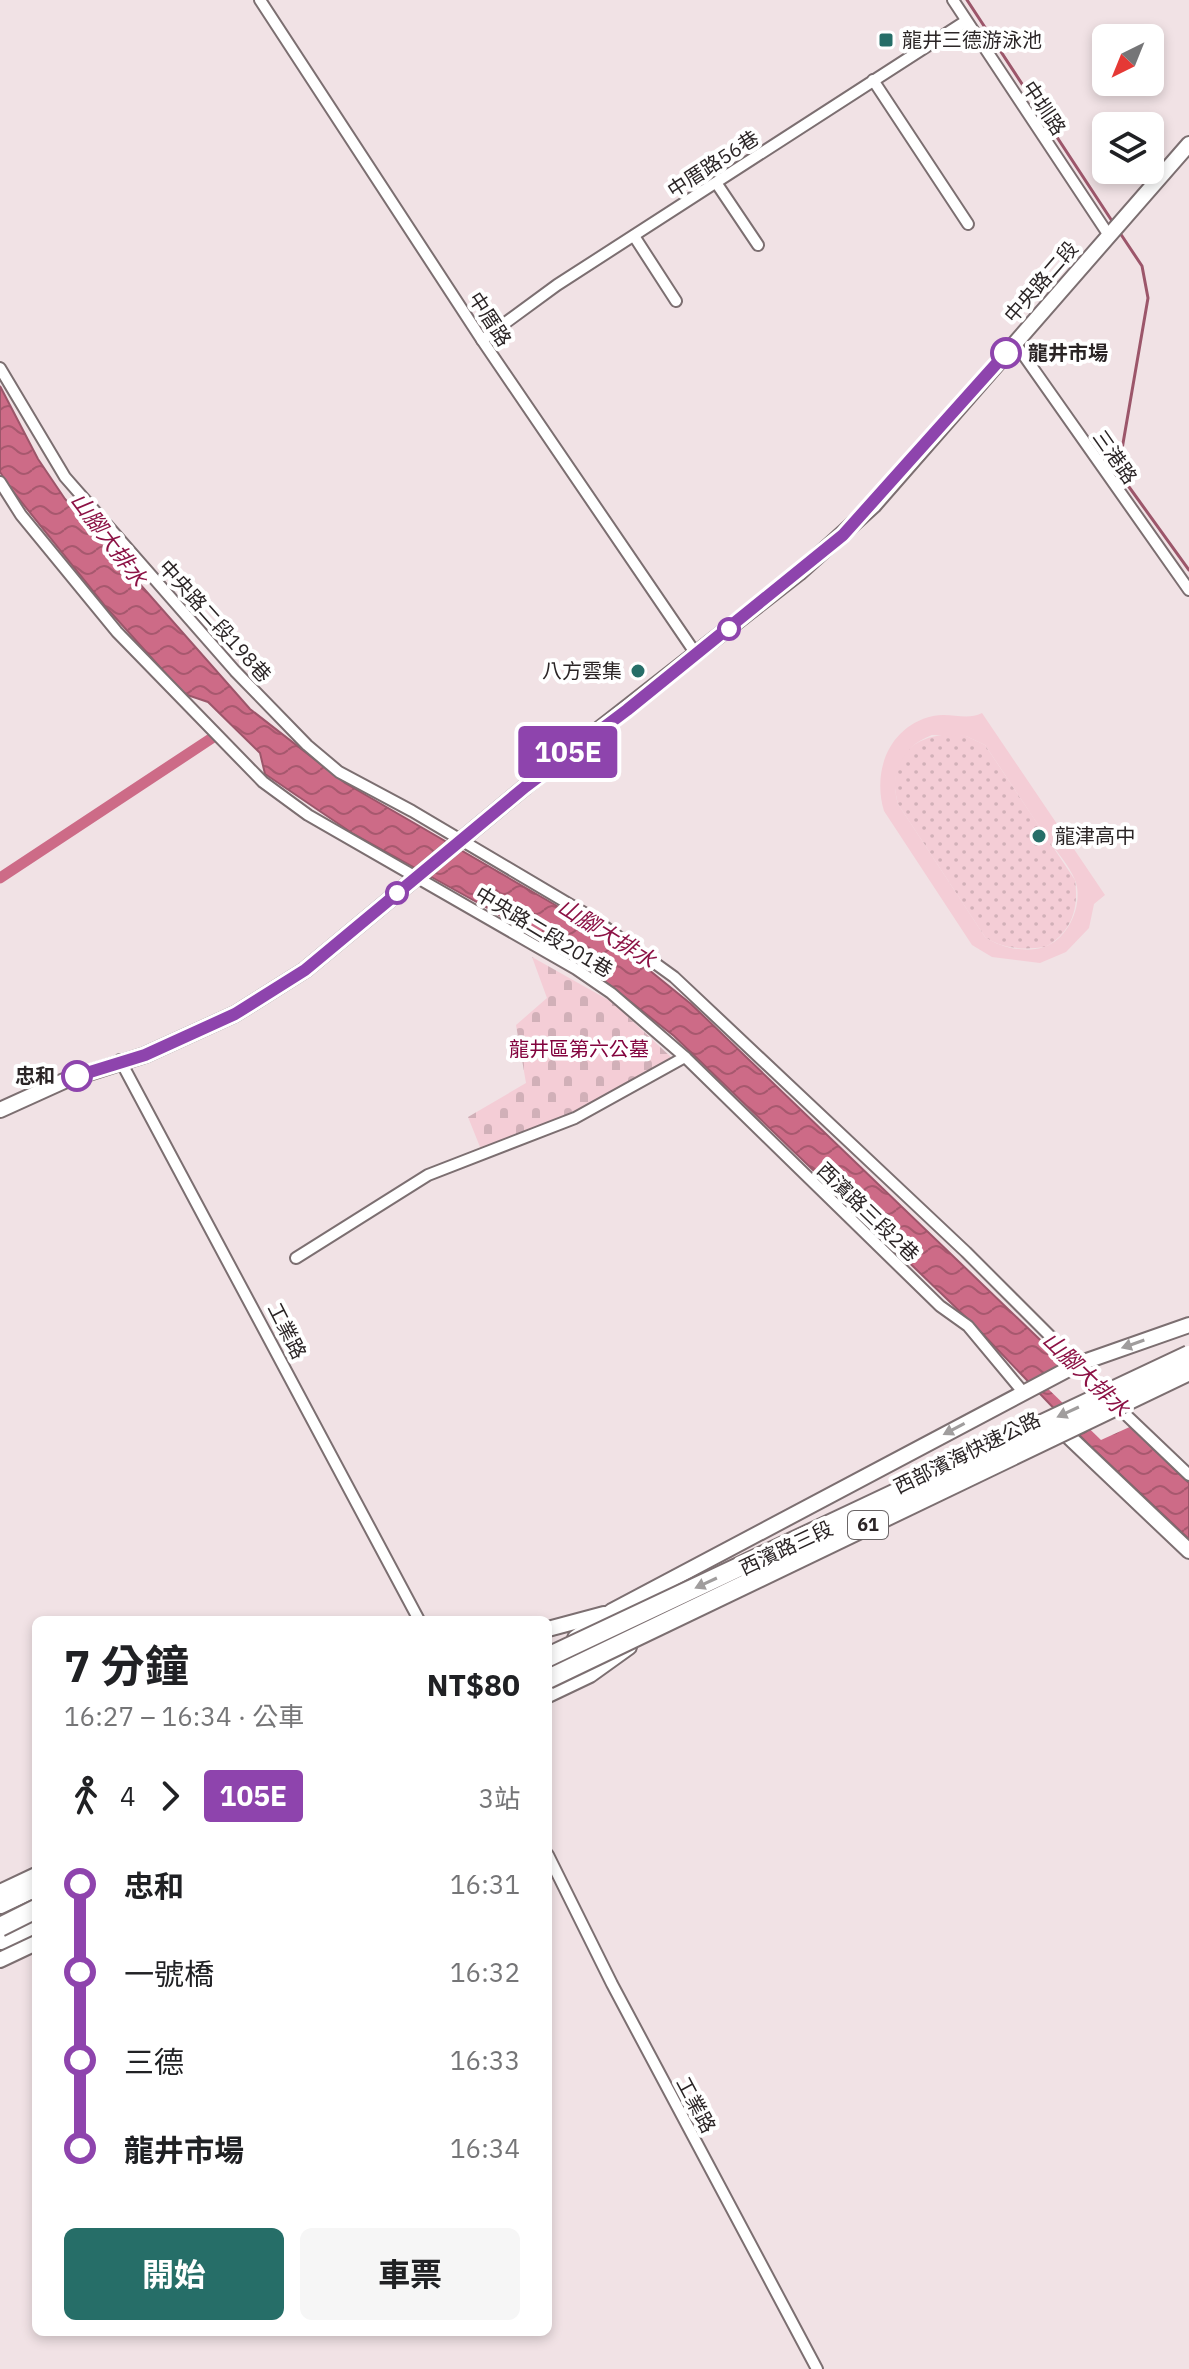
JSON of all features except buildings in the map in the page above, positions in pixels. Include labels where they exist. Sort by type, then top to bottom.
[{"type":"highway","name":"西部濱海快速公路","points":[[552,1655],[1189,1355]]},
{"type":"highway","name":"西部濱海快速公路","points":[[552,1677],[1189,1371]]},
{"type":"highway","points":[[0,1904],[32,1889]]},
{"type":"highway","points":[[0,1926],[32,1914]]},
{"type":"highway","points":[[0,1940],[32,1915]]},
{"type":"highway","points":[[0,1950],[32,1935]]},
{"type":"street","name":"中厝路","points":[[260,0],[482,340],[696,654]]},
{"type":"street","name":"中圳路","points":[[953,0],[1108,234]]},
{"type":"street","name":"中厝路56巷","points":[[482,340],[634,236],[966,21]]},
{"type":"street","points":[[873,80],[968,224]]},
{"type":"street","name":"中央路二段","points":[[0,1110],[64,1081],[120,1060],[145,1055],[235,1014],[305,970],[459,841],[696,654],[858,521],[1189,144]]},
{"type":"street","points":[[717,184],[758,245]]},
{"type":"street","points":[[634,236],[676,301]]},
{"type":"street","name":"三港路","points":[[1015,343],[1189,590]]},
{"type":"street","name":"中央路二段198巷","points":[[0,368],[65,477],[279,718],[339,772],[412,811],[591,917],[674,977],[966,1252],[1078,1364]]},
{"type":"street","name":"中央路二段201巷","points":[[0,482],[21,515],[117,632],[263,782],[308,815],[576,969],[649,1023],[685,1057]]},
{"type":"street","points":[[296,1258],[428,1175],[575,1118],[685,1057]]},
{"type":"street","name":"西濱路三段2巷","points":[[685,1057],[940,1306],[968,1326],[1023,1392]]},
{"type":"street","name":"工業路","points":[[120,1060],[417,1616]]},
{"type":"street","name":"西濱路三段","points":[[552,1654],[612,1611],[1023,1392],[1078,1364],[1189,1325]]},
{"type":"street","name":"西濱路三段","points":[[552,1667],[640,1639],[1189,1380]]},
{"type":"street","points":[[1122,1411],[1189,1475]]},
{"type":"street","points":[[1068,1436],[1189,1551]]},
{"type":"street","name":"西濱路三段","points":[[552,1628],[612,1611]]},
{"type":"street","name":"西濱路三段","points":[[552,1693],[590,1675],[640,1639]]},
{"type":"street","name":"工業路","points":[[552,1863],[612,1984],[817,2369]]},
{"type":"street","points":[[0,1892],[32,1877]]},
{"type":"street","points":[[0,1960],[32,1945]]},
{"type":"green space","points":[[982,713],[1105,895],[1094,904],[1089,928],[1066,952],[1040,963],[992,957],[972,945],[884,811],[880,781],[883,766],[895,740],[905,729],[933,716]],"holes":[[[932,735],[966,736],[985,745],[1075,880],[1077,899],[1072,919],[1061,936],[1044,947],[1029,950],[1013,948],[985,937],[898,804],[895,782],[900,762],[906,753]]]},
{"type":"green space","points":[[951,734],[966,736],[985,745],[1075,880],[1076,900],[1072,918],[1062,934],[1045,947],[1014,948],[985,937],[898,804],[895,775],[905,754],[924,740]]},
{"type":"green space","name":"龍井區第六公墓","points":[[532,957],[612,1002],[672,1058],[628,1089],[582,1114],[482,1152],[468,1117],[526,1083],[516,1025],[547,998]]},
{"type":"water","points":[[0,386],[38,459],[65,499],[250,709],[345,783],[576,917],[622,948],[691,1004],[1189,1483],[1189,1539],[1087,1443],[977,1328],[674,1036],[598,976],[491,910],[352,833],[265,774],[260,753],[208,702],[184,694],[105,606],[11,489],[0,472]]},
{"type":"pier","points":[[1073,1367],[1134,1425],[1101,1440],[1041,1382]]},
{"type":"waterway","points":[[967,0],[1114,224]]},
{"type":"waterway","points":[[1118,230],[1142,266],[1148,298],[1121,455],[1124,480],[1189,570]]},
{"type":"waterway","points":[[0,878],[212,738]]},
{"type":"bus line","name":"105E","points":[[77,1076],[120,1060],[145,1055],[235,1014],[305,970],[525,787],[603,725],[627,710],[843,535],[874,505],[1006,353]]},
{"type":"place","name":"龍井三德游泳池","points":[[886,40]]},
{"type":"place","name":"龍井市場","points":[[1006,353]]},
{"type":"place","name":"八方雲集","points":[[638,671]]},
{"type":"place","name":"龍津高中","points":[[1039,836]]},
{"type":"place","name":"忠和","points":[[77,1076]]},
{"type":"water label","name":"山腳大排水","points":[[109,539]]},
{"type":"water label","name":"山腳大排水","points":[[607,933]]},
{"type":"water label","name":"山腳大排水","points":[[1086,1374]]}]
